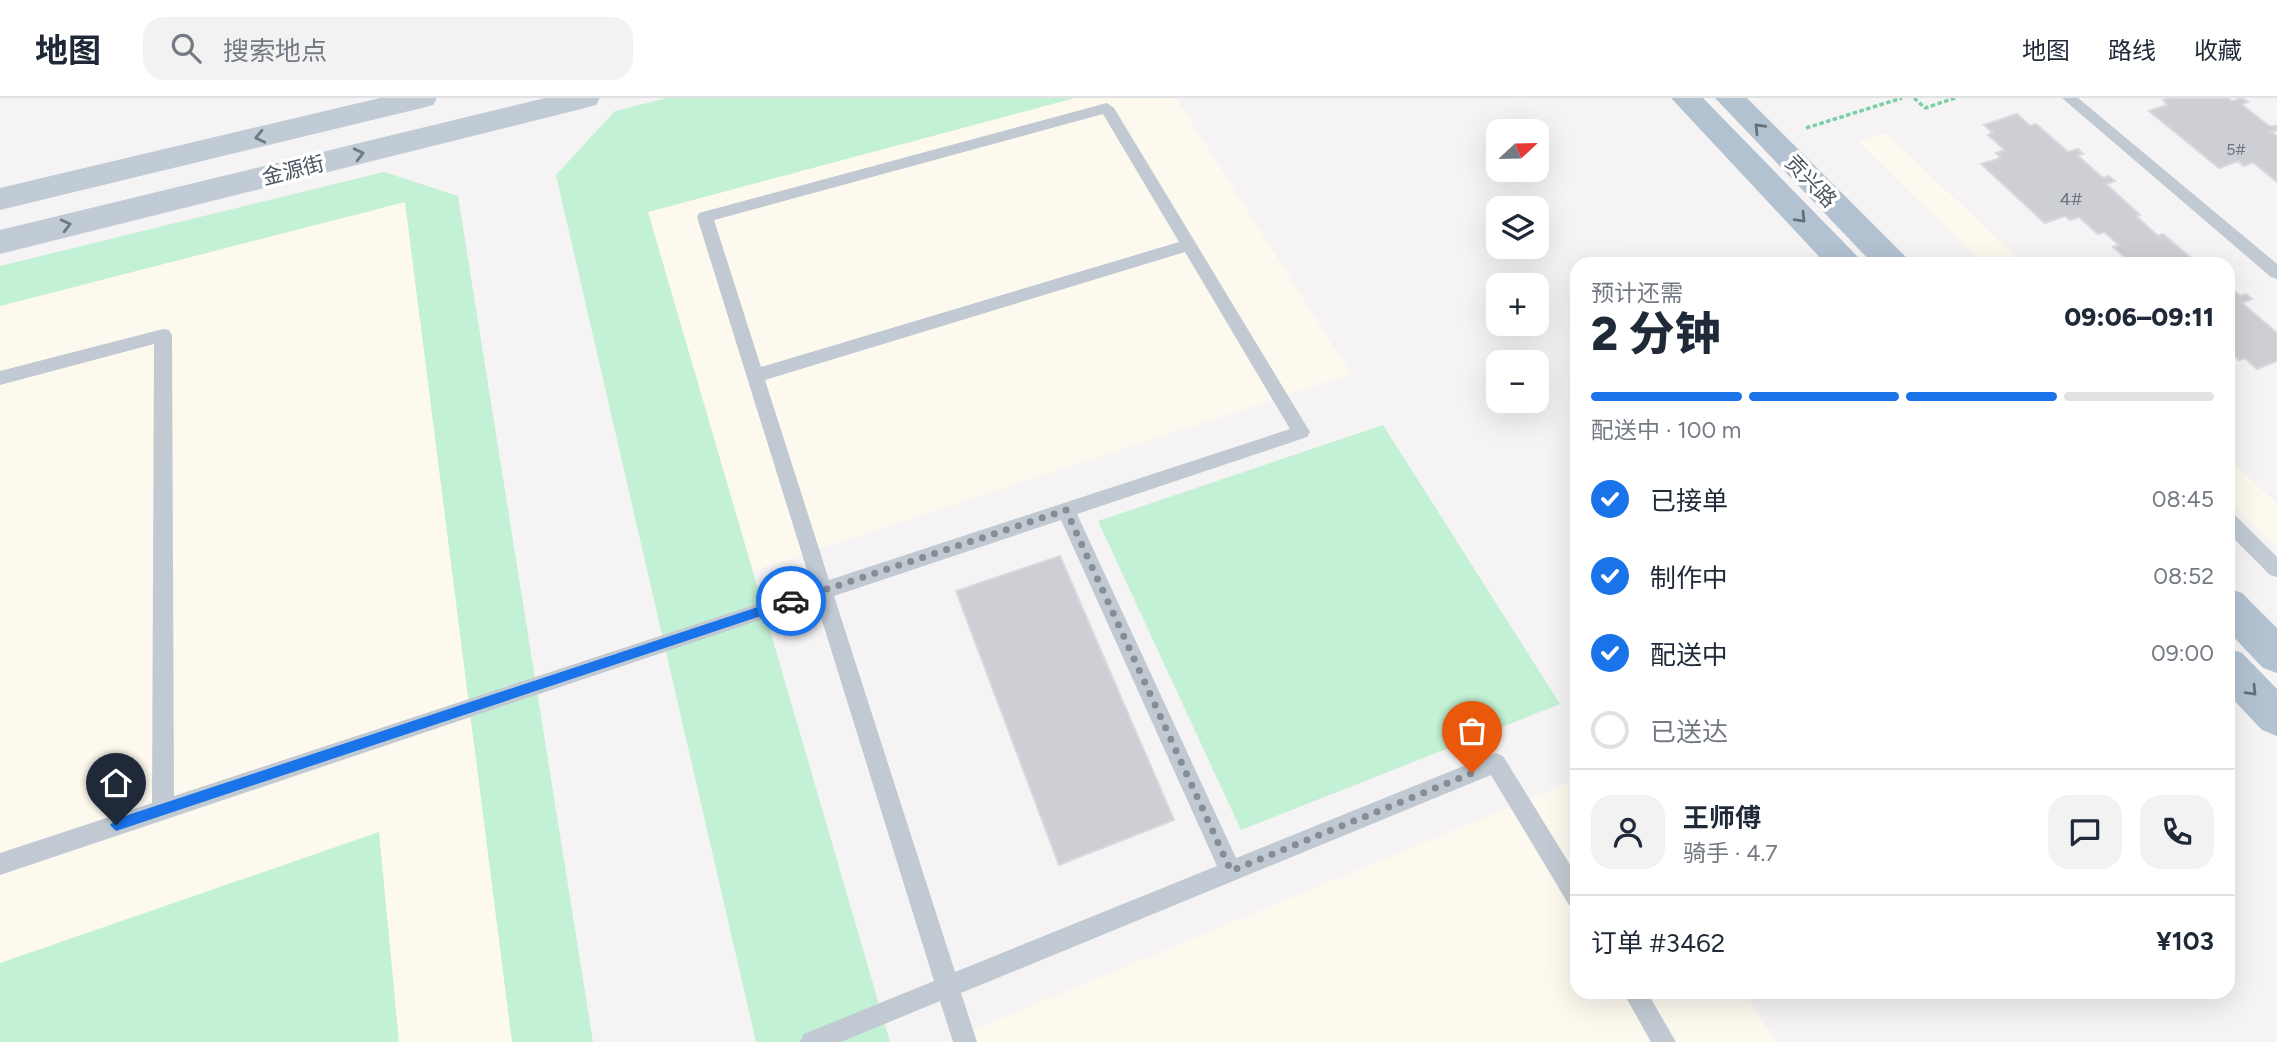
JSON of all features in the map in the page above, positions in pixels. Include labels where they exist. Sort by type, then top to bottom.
[{"type":"main road","name":"金源街","points":[[0,199],[422,98]]},
{"type":"main road","name":"金源街","points":[[0,242],[585,98]]},
{"type":"main road","name":"贡兴路","points":[[1686,98],[1837,257]]},
{"type":"main road","name":"贡兴路","points":[[1730,98],[1886,257]]},
{"type":"main road","points":[[2235,612],[2277,655]]},
{"type":"main road","points":[[2235,673],[2277,717]]},
{"type":"lane","points":[[2069,98],[2277,273]]},
{"type":"lane","points":[[0,864],[822,590],[1301,432],[1107,108],[705,217],[822,590],[965,1042]]},
{"type":"lane","points":[[755,376],[1189,245]]},
{"type":"lane","points":[[0,379],[163,335],[163,810]]},
{"type":"lane","points":[[1066,510],[1231,871]]},
{"type":"lane","points":[[2235,528],[2277,569]]},
{"type":"lane","points":[[812,1042],[1496,763],[1570,885]]},
{"type":"lane","points":[[1638,999],[1664,1042]]},
{"type":"path","points":[[1770,139],[1902,98]]},
{"type":"path","points":[[1914,98],[1925,108],[1955,98]]},
{"type":"shaded area","points":[[1075,98],[1176,98],[1351,374],[753,571],[648,212]]},
{"type":"shaded area","points":[[1886,133],[2017,257],[1977,257],[1858,142]]},
{"type":"shaded area","points":[[405,202],[512,1042],[0,1042],[0,306]]},
{"type":"shaded area","points":[[2235,464],[2277,504],[2277,548],[2235,507]]},
{"type":"shaded area","points":[[1570,782],[1570,999],[1748,999],[1776,1042],[944,1042]]},
{"type":"green space","points":[[667,98],[1075,98],[648,212],[890,1042],[756,1042],[556,175],[615,111]]},
{"type":"green space","points":[[384,172],[458,196],[593,1042],[512,1042],[405,202],[0,306],[0,266]]},
{"type":"green space","points":[[1383,425],[1560,704],[1241,830],[1098,521]]},
{"type":"green space","points":[[379,832],[399,1042],[0,1042],[0,963]]},
{"type":"building","points":[[2228,98],[2232,101],[2242,98],[2248,102],[2241,104],[2269,126],[2277,126],[2277,130],[2271,132],[2277,136],[2277,182],[2253,162],[2244,166],[2238,161],[2219,168],[2149,111],[2168,105],[2163,100]]},
{"type":"building","points":[[2017,114],[2030,126],[2036,124],[2068,152],[2078,149],[2083,154],[2077,155],[2103,178],[2109,176],[2115,181],[2106,184],[2140,215],[2136,216],[2158,236],[2163,234],[2190,257],[2124,257],[2113,247],[2119,245],[2104,232],[2098,234],[2079,217],[2070,220],[2065,216],[2045,223],[1981,164],[2001,158],[1996,153],[2005,150],[1988,135],[1993,133],[1984,125]]},
{"type":"building","points":[[2235,292],[2240,296],[2246,294],[2252,299],[2242,303],[2277,333],[2277,361],[2257,369],[2245,358],[2239,360],[2235,356]]},
{"type":"building","points":[[1060,556],[1174,820],[1059,865],[956,591]]},
{"type":"way so far","points":[[791,601],[1066,510],[1231,871],[1472,773]]},
{"type":"route","points":[[116,825],[791,601]]}]
